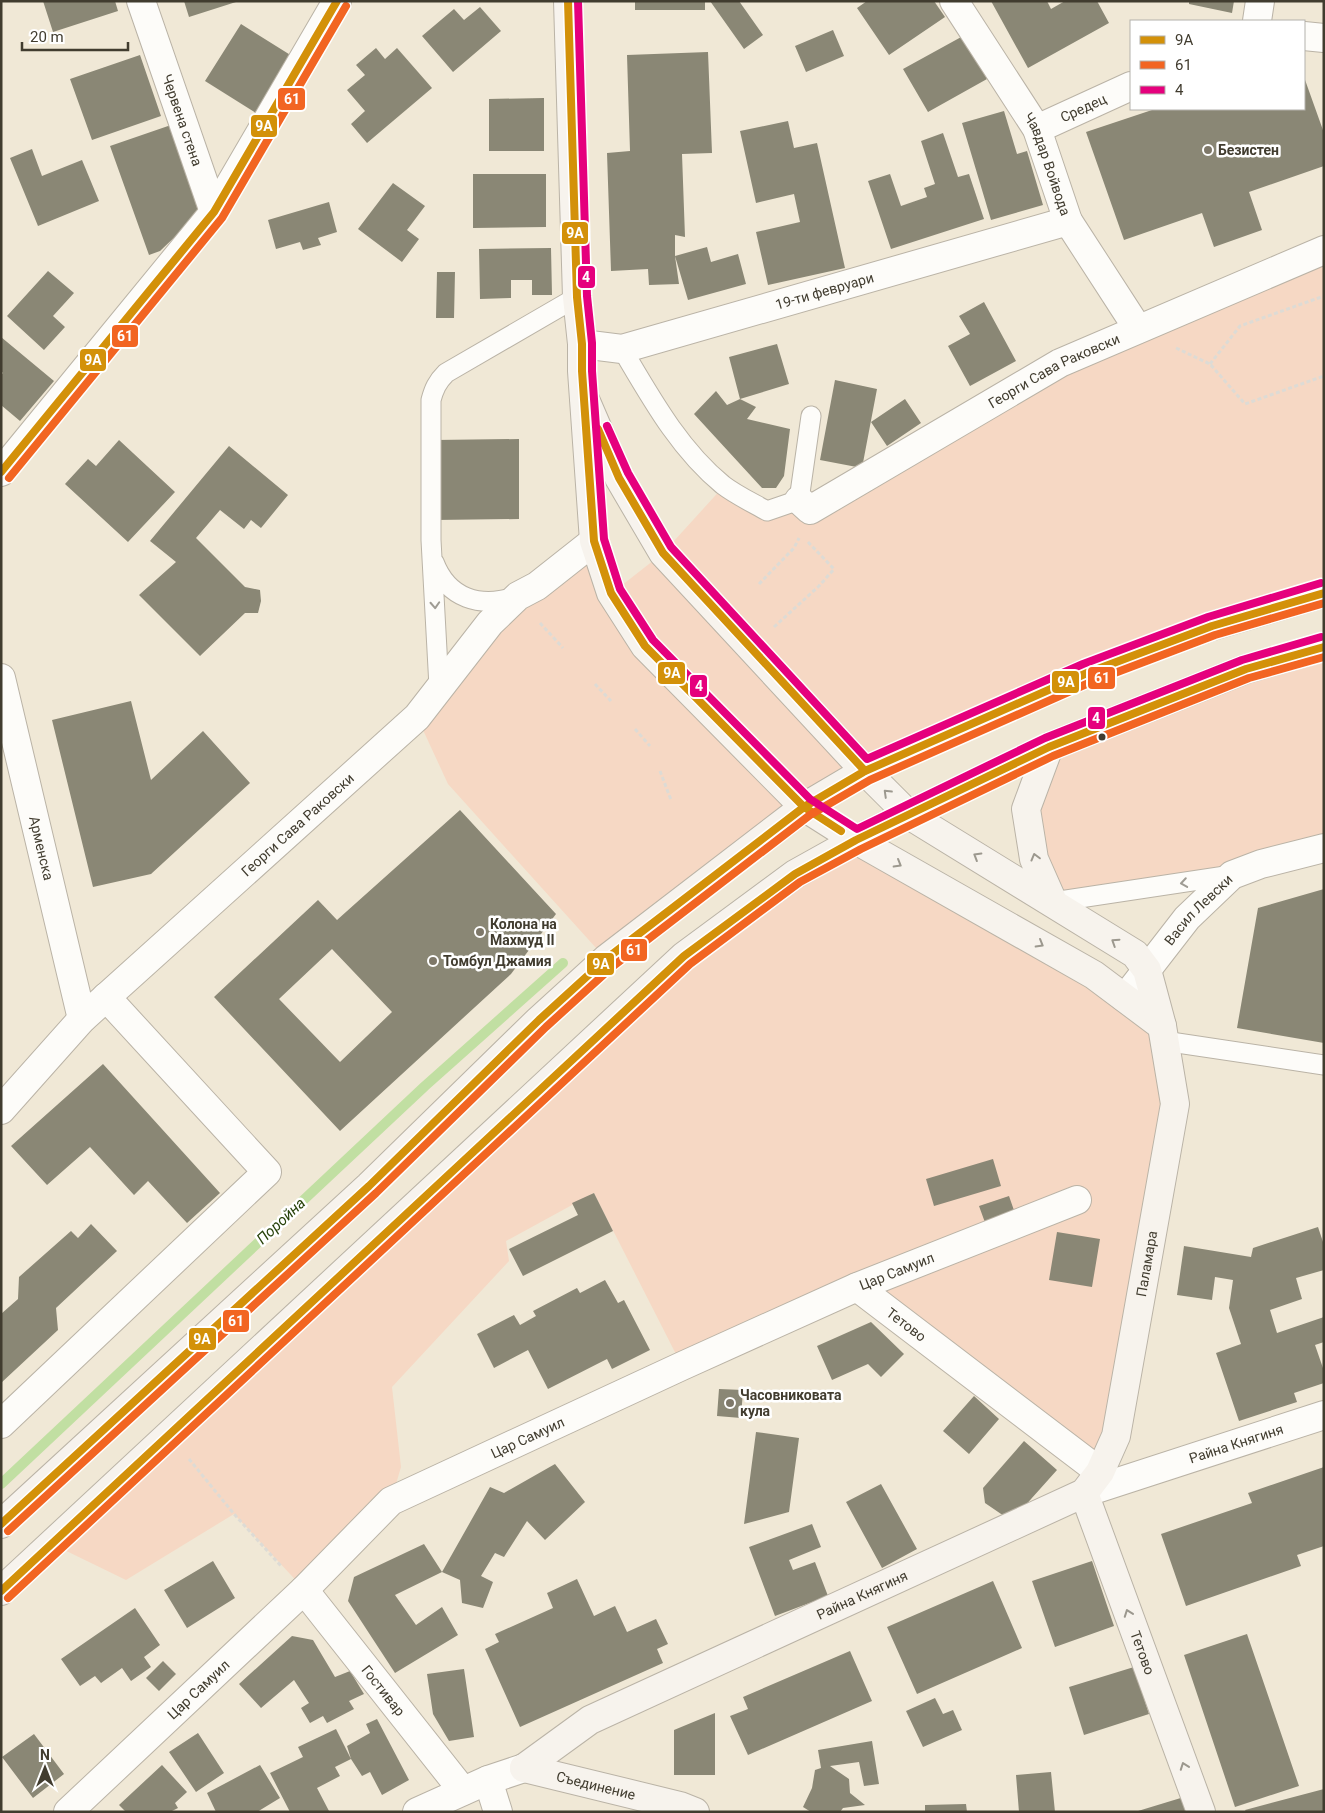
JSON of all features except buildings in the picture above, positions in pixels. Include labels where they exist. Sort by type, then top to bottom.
[{"type":"street","name":"Червена стена","points":[[141,1],[214,212]]},
{"type":"street","points":[[1,472],[214,212],[337,1]]},
{"type":"street","points":[[568,1],[577,297],[582,344],[594,541],[612,593],[645,646],[804,808],[856,840],[1094,975],[1126,998],[1163,1033]]},
{"type":"street","name":"Чавдар Войвода","points":[[954,1],[1037,129],[1068,221],[1138,329]]},
{"type":"street","points":[[1257,20],[1260,1]]},
{"type":"street","points":[[1305,36],[1324,38]]},
{"type":"street","name":"Средец","points":[[1037,129],[1130,86]]},
{"type":"street","name":"19-ти февруари","points":[[582,344],[622,349],[1068,221]]},
{"type":"street","name":"Георги Сава Раковски","points":[[799,500],[810,510],[1060,363],[1324,250]]},
{"type":"street","points":[[584,397],[619,478],[663,553],[865,772],[909,815],[1053,902],[1134,954],[1147,970]]},
{"type":"street","name":"Георги Сава Раковски","points":[[1,1110],[82,1019],[417,717],[490,623],[518,596],[537,586],[594,541]]},
{"type":"street","points":[[1,1524],[369,1186],[606,958],[804,808],[865,772],[1087,673],[1212,626],[1324,592]]},
{"type":"street","points":[[1,1591],[684,956],[795,874],[856,840],[1049,747],[1246,669],[1324,647]]},
{"type":"street","name":"Арменска","points":[[1,678],[82,1019]]},
{"type":"street","points":[[1049,747],[1026,809],[1034,859],[1053,902]]},
{"type":"street","name":"Васил Левски","points":[[1126,998],[1187,918],[1232,875],[1261,864],[1324,848]]},
{"type":"street","name":"Паламара","points":[[1092,1483],[1116,1436],[1175,1104],[1163,1033],[1147,970]]},
{"type":"street","points":[[1,1424],[267,1172],[106,997]]},
{"type":"street","name":"Цар Самуил","points":[[68,1812],[304,1590],[391,1501],[857,1287],[1077,1200]]},
{"type":"street","name":"Тетово","points":[[857,1287],[1092,1483],[1201,1812]]},
{"type":"street","name":"Райна Княгиня","points":[[417,1812],[463,1790],[524,1768],[590,1720],[1092,1483],[1324,1415]]},
{"type":"street","name":"Гостивар","points":[[304,1590],[463,1790]]},
{"type":"street","name":"Съединение","points":[[524,1768],[680,1806],[695,1812]]},
{"type":"street","points":[[488,1780],[498,1812]]},
{"type":"lane","points":[[440,687],[432,556],[431,400],[433,390],[446,373],[577,297]]},
{"type":"lane","points":[[622,349],[654,403],[686,449],[724,486],[767,511],[799,500],[811,416]]},
{"type":"lane","points":[[432,556],[438,571],[447,584],[459,594],[478,602],[498,602],[518,596]]},
{"type":"lane","points":[[1053,902],[1232,875]]},
{"type":"lane","points":[[1163,1033],[1324,1065]]},
{"type":"path","points":[[1324,296],[1240,326],[1210,364],[1245,404],[1324,376]]},
{"type":"path","points":[[752,648],[819,586],[834,569],[800,534]]},
{"type":"path","points":[[759,584],[794,548]]},
{"type":"path","points":[[540,623],[563,648]]},
{"type":"path","points":[[595,684],[611,701]]},
{"type":"path","points":[[635,729],[650,746]]},
{"type":"path","points":[[660,772],[671,800]]},
{"type":"path","points":[[169,1435],[234,1514],[304,1590]]},
{"type":"shaded area","points":[[1324,251],[1324,593],[865,771],[606,959],[448,784],[417,717],[439,687],[594,541],[612,593],[663,553],[724,486],[767,511],[799,500],[1060,363]]},
{"type":"shaded area","points":[[1324,647],[1324,848],[1053,902],[1026,809],[1049,747]]},
{"type":"shaded area","points":[[856,840],[1162,1026],[1175,1104],[1100,1472],[857,1287],[682,1366],[594,1193],[506,1241],[509,1261],[392,1387],[401,1467],[391,1501],[305,1590],[234,1514],[126,1580],[52,1544],[684,956]]},
{"type":"waterway","name":"Поройна","points":[[1,1484],[425,1086],[563,963]]},
{"type":"transit line","name":"9А","points":[[1,472],[214,212],[337,1]]},
{"type":"transit line","name":"9А","points":[[568,1],[577,297],[582,344],[582,371],[594,541],[611,593],[645,646],[804,807],[841,831]]},
{"type":"transit line","name":"4","points":[[578,1],[587,296],[592,343],[592,371],[604,539],[620,589],[653,640],[810,799],[857,829],[1045,738],[1242,660],[1321,637]]},
{"type":"transit line","name":"61","points":[[9,478],[222,218],[346,6]]},
{"type":"transit line","name":"4","points":[[607,426],[628,473],[671,547],[867,759],[1083,664],[1208,617],[1321,583]]},
{"type":"transit line","name":"9А","points":[[598,429],[619,478],[663,553],[865,771]]},
{"type":"transit line","name":"9А","points":[[1,1524],[369,1186],[539,1020],[606,959],[804,807],[865,771],[1087,673],[1212,626],[1324,593]]},
{"type":"transit line","name":"61","points":[[8,1531],[376,1193],[546,1027],[612,967],[810,815],[870,780],[1091,682],[1215,635],[1324,603]]},
{"type":"transit line","name":"9А","points":[[1,1591],[684,956],[795,874],[856,840],[1049,747],[1246,669],[1324,647]]},
{"type":"transit line","name":"61","points":[[8,1598],[690,964],[800,882],[861,849],[1053,756],[1249,678],[1324,657]]},
{"type":"place","name":"Безистен","points":[[1208,150]]},
{"type":"place","name":"Колона на Махмуд II","points":[[480,932]]},
{"type":"place","name":"Томбул Джамия","points":[[433,961]]},
{"type":"place","name":"Часовниковата кула","points":[[730,1403]]}]
